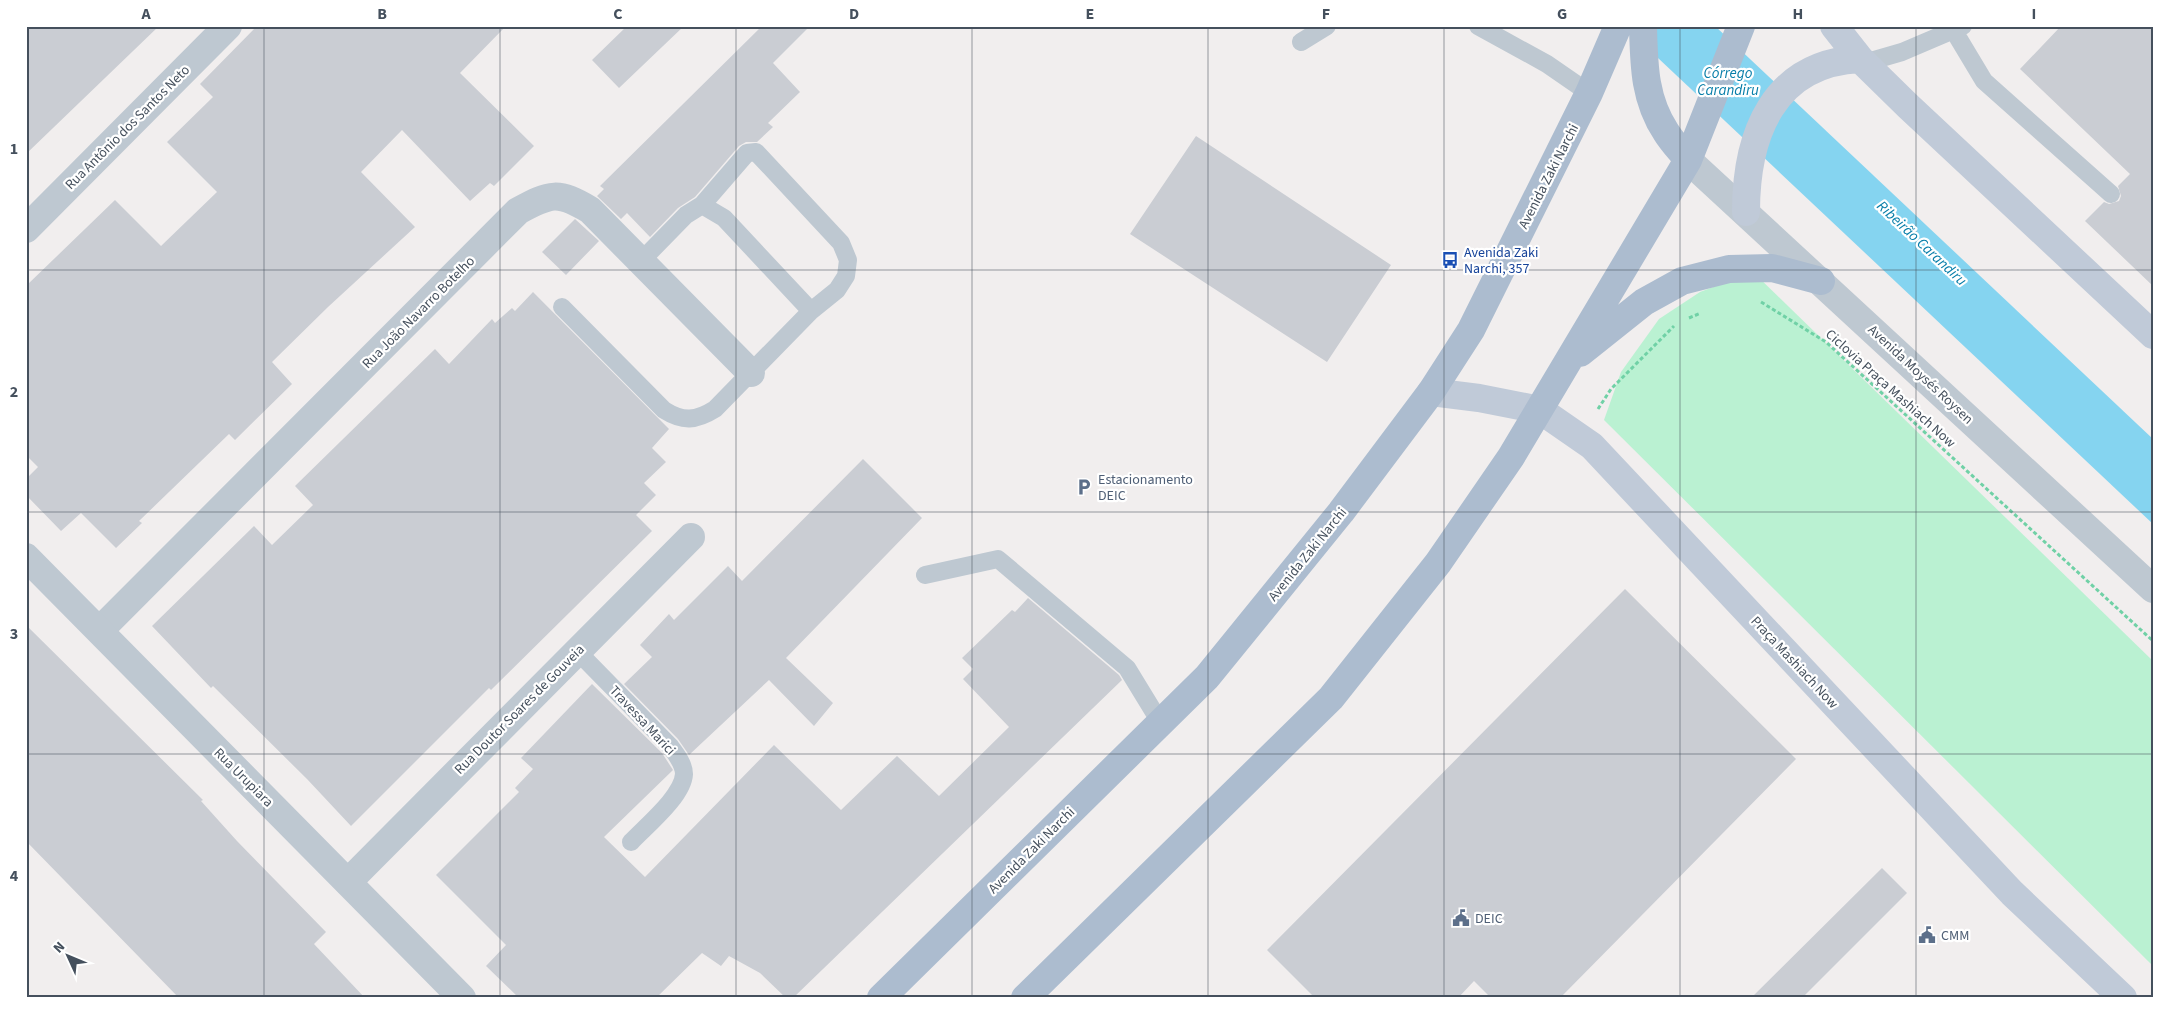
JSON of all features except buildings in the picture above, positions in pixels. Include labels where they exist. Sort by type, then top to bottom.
[{"type":"main road","name":"Avenida Zaki Narchi","points":[[881,998],[1207,677],[1341,512],[1431,392],[1471,330],[1589,93],[1618,26]]},
{"type":"main road","points":[[1643,26],[1645,78],[1651,105],[1666,133],[1686,157]]},
{"type":"main road","points":[[1025,998],[1331,698],[1438,563],[1511,457],[1540,410],[1686,157],[1702,124],[1741,26]]},
{"type":"main road","points":[[1834,26],[1855,60],[2153,335]]},
{"type":"main road","points":[[1746,199],[1756,134],[1770,106],[1794,80],[1822,64],[1855,60]]},
{"type":"main road","points":[[1569,362],[1644,302],[1682,281],[1729,269],[1772,268],[1821,281]]},
{"type":"main road","name":"Praça Mashiach Now","points":[[1431,392],[1479,398],[1540,410],[1592,446],[2012,893],[2123,998]]},
{"type":"street","name":"Rua Antônio dos Santos Neto","points":[[26,229],[228,26]]},
{"type":"street","name":"Avenida Moysés Roysen","points":[[1686,157],[1746,199],[1821,281],[2153,589]]},
{"type":"street","name":"Rua João Navarro Botelho","points":[[100,630],[518,211],[541,198],[567,197],[590,210],[751,373]]},
{"type":"street","name":"Rua Doutor Soares de Gouveia","points":[[348,882],[691,537]]},
{"type":"street","name":"Rua Urupiara","points":[[26,557],[462,998]]},
{"type":"lane","points":[[1301,42],[1327,26]]},
{"type":"lane","points":[[1478,26],[1547,64],[1589,93]]},
{"type":"lane","points":[[1855,60],[1902,52],[1956,28],[1984,81],[2111,194]]},
{"type":"lane","points":[[562,307],[664,410],[676,417],[689,420],[702,417],[715,409],[811,311],[837,290],[846,276],[848,260],[841,243],[829,228],[756,152],[747,154],[702,205],[695,207],[686,214],[640,261]]},
{"type":"lane","points":[[702,205],[724,218],[811,311]]},
{"type":"lane","points":[[925,575],[998,559],[1127,668],[1160,722]]},
{"type":"lane","name":"Travessa Marici","points":[[577,651],[670,746],[680,759],[684,773],[681,785],[672,798],[631,842]]},
{"type":"path","name":"Ciclovia Praça Mashiach Now","points":[[1754,298],[1826,342],[2153,641]]},
{"type":"path","points":[[1684,320],[1702,313]]},
{"type":"path","points":[[1599,408],[1612,389],[1675,324]]},
{"type":"green space","points":[[1753,272],[2153,661],[2153,966],[1604,420],[1621,372],[1659,319],[1700,292]]},
{"type":"water","name":"Córrego Carandiru","points":[[1624,26],[1715,26],[2153,439],[2153,524]]},
{"type":"place","name":"Avenida Zaki Narchi, 357","points":[[1450,260]]},
{"type":"place","name":"Estacionamento DEIC","points":[[1084,487]]},
{"type":"place","name":"DEIC","points":[[1461,918]]},
{"type":"place","name":"CMM","points":[[1927,935]]},
{"type":"water label","name":"Ribeirão Carandiru","points":[[1922,243]]}]
